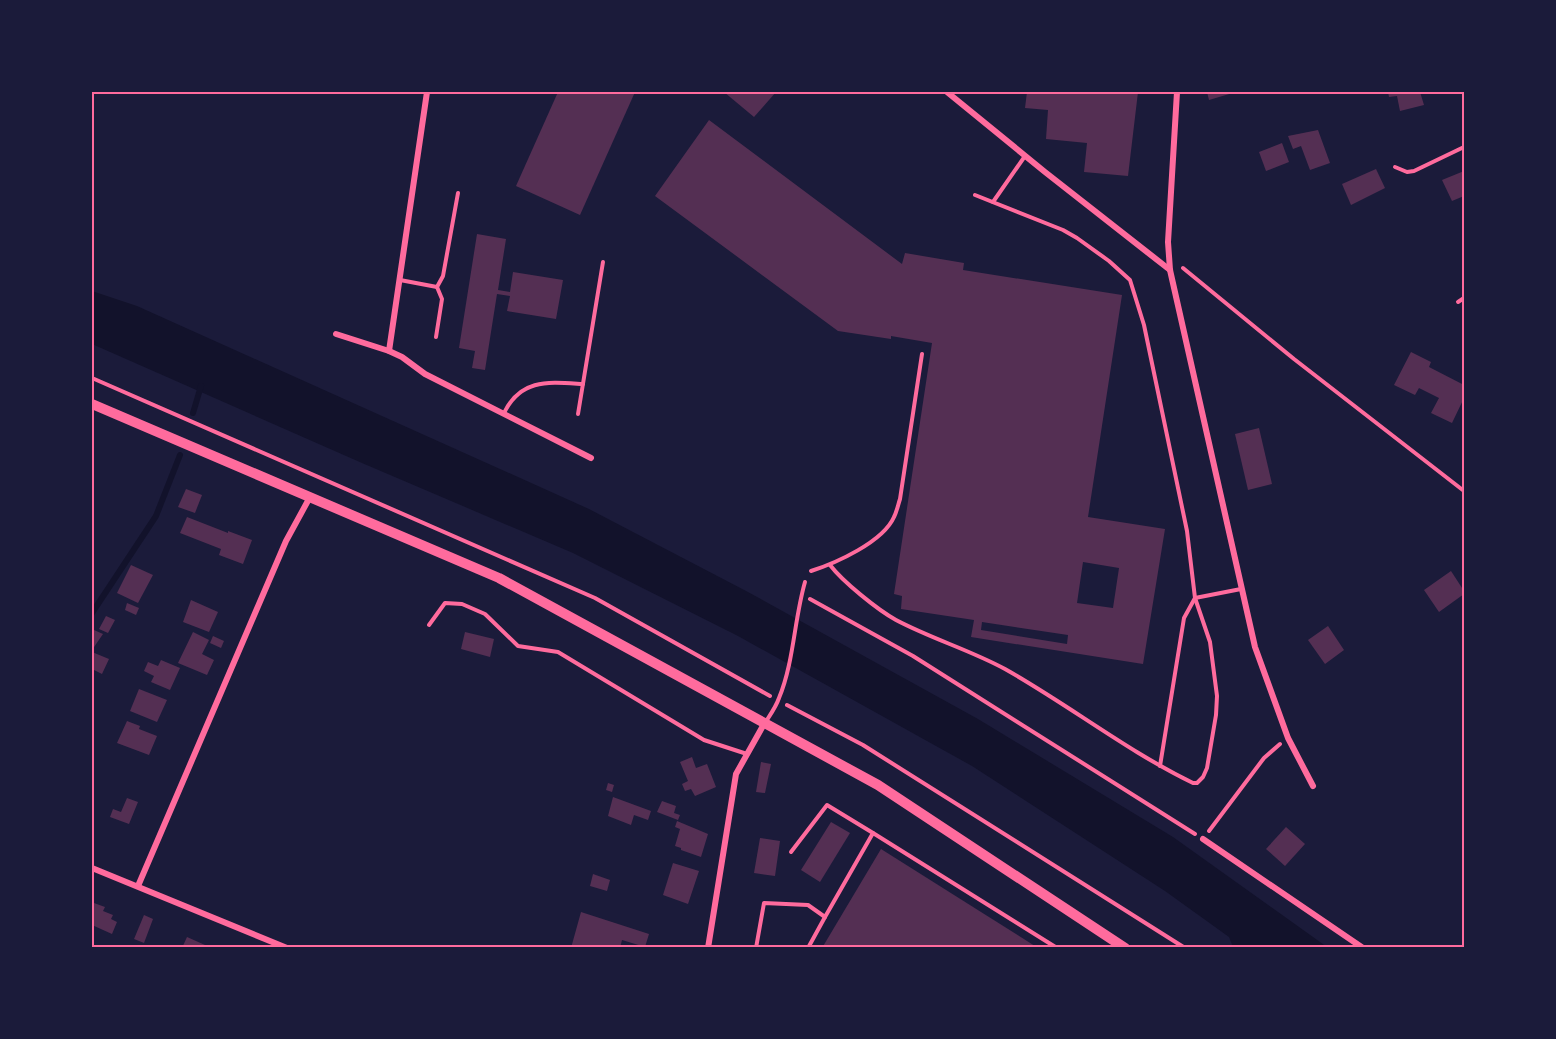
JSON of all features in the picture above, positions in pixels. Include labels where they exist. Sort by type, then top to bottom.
[{"type":"street","points":[[389,351],[427,92]]},
{"type":"street","points":[[947,92],[1170,270]]},
{"type":"street","points":[[1177,92],[1168,242],[1170,270],[1255,646],[1288,738],[1312,786]]},
{"type":"street","points":[[336,334],[402,357],[425,374],[591,458]]},
{"type":"street","points":[[92,404],[499,578],[878,785],[1125,948]]},
{"type":"street","points":[[138,886],[286,541],[310,497]]},
{"type":"street","points":[[708,948],[736,774],[764,724]]},
{"type":"street","points":[[1203,839],[1363,948]]},
{"type":"street","points":[[92,868],[287,948]]},
{"type":"lane","points":[[1395,167],[1407,172],[1414,171],[1464,147]]},
{"type":"lane","points":[[993,202],[1025,156]]},
{"type":"lane","points":[[436,337],[442,299],[438,287],[443,276],[458,194]]},
{"type":"lane","points":[[830,565],[841,579],[897,620],[957,645],[1006,670],[1160,766],[1193,783],[1197,783],[1203,777],[1207,768],[1217,696],[1210,642],[1195,598],[1187,531],[1144,325],[1130,280],[1123,272],[1077,238],[975,195]]},
{"type":"lane","points":[[578,414],[603,262]]},
{"type":"lane","points":[[400,280],[438,287]]},
{"type":"lane","points":[[1458,302],[1464,298]]},
{"type":"lane","points":[[811,571],[830,565],[882,534],[894,517],[900,499],[922,354]]},
{"type":"lane","points":[[504,413],[513,399],[532,385],[558,382],[583,384]]},
{"type":"lane","points":[[764,724],[778,701],[785,682],[805,582]]},
{"type":"lane","points":[[1195,598],[1241,589]]},
{"type":"lane","points":[[1160,766],[1182,626],[1195,598]]},
{"type":"lane","points":[[429,625],[445,603],[462,604],[485,614],[518,646],[558,652],[704,740],[747,754]]},
{"type":"lane","points":[[791,852],[827,806],[1057,948]]},
{"type":"lane","points":[[808,948],[873,833]]},
{"type":"lane","points":[[756,948],[764,903],[808,905],[825,917]]},
{"type":"path","points":[[1169,257],[1294,359],[1464,491]]},
{"type":"path","points":[[801,594],[913,656],[1203,839],[1264,758],[1288,738]]},
{"type":"shaded area","points":[[92,291],[137,306],[589,509],[748,592],[978,719],[1173,837],[1327,947],[1233,947],[1229,937],[1165,891],[972,766],[738,636],[573,553],[92,344]]},
{"type":"building","points":[[558,92],[635,92],[580,215],[516,186]]},
{"type":"building","points":[[724,92],[776,92],[754,117]]},
{"type":"building","points":[[1027,92],[1138,92],[1128,176],[1084,172],[1087,143],[1046,139],[1048,110],[1025,108]]},
{"type":"building","points":[[1207,92],[1236,92],[1209,100]]},
{"type":"building","points":[[1388,92],[1420,92],[1424,105],[1400,111],[1397,96],[1389,97]]},
{"type":"building","points":[[709,120],[902,264],[905,253],[964,263],[963,270],[1122,295],[1088,517],[1165,529],[1143,664],[971,637],[974,620],[901,609],[902,596],[894,594],[932,343],[838,331],[655,196]],"holes":[[[1083,562],[1119,568],[1113,608],[1077,603]],[[982,622],[1068,635],[1067,644],[981,630]]]},
{"type":"building","points":[[1318,130],[1330,163],[1310,170],[1301,146],[1293,149],[1288,136]]},
{"type":"building","points":[[1282,143],[1289,162],[1266,171],[1259,152]]},
{"type":"building","points":[[1376,169],[1385,188],[1351,205],[1342,184]]},
{"type":"building","points":[[1464,171],[1464,196],[1452,201],[1442,180]]},
{"type":"building","points":[[477,234],[506,239],[498,290],[510,292],[513,272],[563,280],[556,319],[507,311],[510,296],[497,294],[485,370],[472,368],[475,351],[459,348]]},
{"type":"building","points":[[1411,352],[1431,362],[1429,367],[1464,385],[1464,398],[1452,423],[1431,413],[1439,398],[1419,388],[1415,395],[1394,385]]},
{"type":"building","points":[[1259,428],[1272,484],[1248,490],[1235,434]]},
{"type":"building","points":[[186,489],[202,495],[195,513],[178,507]]},
{"type":"building","points":[[187,517],[252,540],[243,564],[219,555],[221,549],[180,533]]},
{"type":"building","points":[[131,565],[153,575],[138,603],[117,593]]},
{"type":"building","points":[[1451,571],[1464,594],[1439,612],[1424,590]]},
{"type":"building","points":[[191,600],[218,612],[209,632],[183,622]]},
{"type":"building","points":[[127,603],[139,608],[136,615],[125,610]]},
{"type":"building","points":[[106,616],[115,620],[108,633],[99,629]]},
{"type":"building","points":[[1328,626],[1344,650],[1325,664],[1308,640]]},
{"type":"building","points":[[94,630],[103,634],[92,650],[92,634]]},
{"type":"building","points":[[193,632],[209,640],[202,654],[214,660],[207,675],[178,663]]},
{"type":"building","points":[[465,632],[494,639],[490,657],[461,649]]},
{"type":"building","points":[[213,636],[224,641],[221,648],[210,643]]},
{"type":"building","points":[[92,652],[109,659],[102,674],[92,669]]},
{"type":"building","points":[[161,660],[180,668],[170,690],[151,682],[154,676],[144,671],[148,662],[158,666]]},
{"type":"building","points":[[139,689],[167,700],[157,722],[130,711]]},
{"type":"building","points":[[127,721],[157,736],[149,755],[117,743]]},
{"type":"building","points":[[692,757],[696,768],[707,764],[716,787],[695,796],[691,789],[685,791],[682,784],[688,781],[680,762]]},
{"type":"building","points":[[761,762],[771,764],[765,793],[756,792]]},
{"type":"building","points":[[608,783],[614,785],[612,792],[606,790]]},
{"type":"building","points":[[613,797],[651,811],[648,820],[634,815],[631,825],[608,816]]},
{"type":"building","points":[[127,798],[138,802],[129,824],[110,817],[113,809],[121,812]]},
{"type":"building","points":[[662,801],[676,806],[674,813],[680,815],[678,820],[657,812]]},
{"type":"building","points":[[677,821],[708,834],[701,857],[675,846],[680,829],[675,827]]},
{"type":"building","points":[[831,822],[850,833],[820,882],[801,870]]},
{"type":"building","points":[[1286,827],[1305,844],[1285,866],[1266,849]]},
{"type":"building","points":[[760,838],[780,841],[775,876],[754,873]]},
{"type":"building","points":[[881,849],[981,912],[1038,948],[822,948]]},
{"type":"building","points":[[673,863],[699,871],[688,904],[663,895]]},
{"type":"building","points":[[593,874],[610,880],[607,891],[590,886]]},
{"type":"building","points":[[94,903],[105,907],[103,911],[113,915],[111,919],[117,922],[112,934],[92,925]]},
{"type":"building","points":[[581,912],[649,934],[645,947],[622,940],[620,948],[571,948]]},
{"type":"building","points":[[144,915],[153,919],[144,943],[134,939]]},
{"type":"building","points":[[187,937],[205,945],[204,948],[182,948]]},
{"type":"waterway","points":[[193,413],[201,386]]},
{"type":"waterway","points":[[92,613],[156,516],[180,455]]}]
